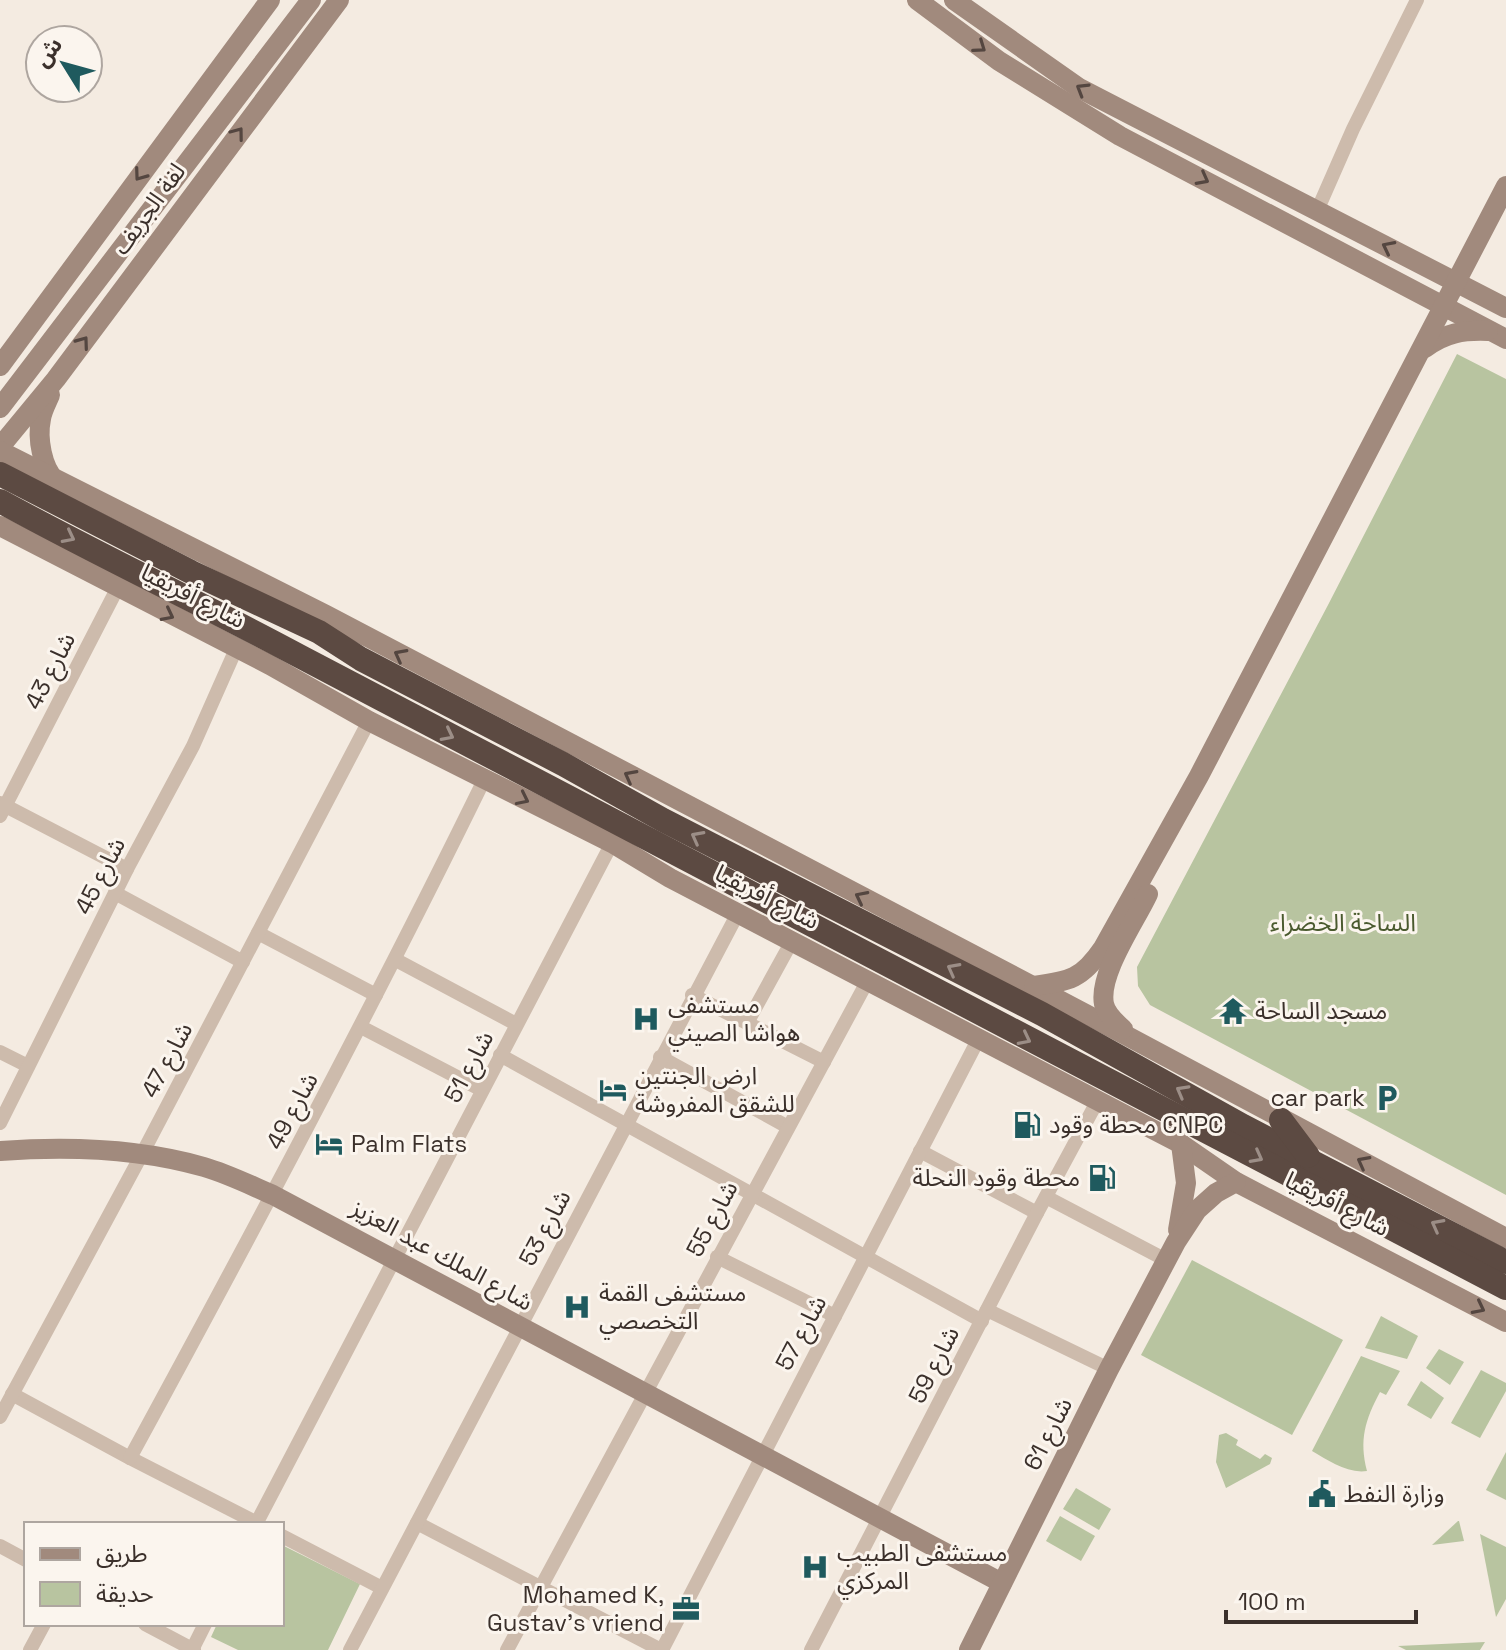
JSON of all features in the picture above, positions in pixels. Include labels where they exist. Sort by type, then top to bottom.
[{"type":"highway","name":"شارع أفريقيا","points":[[0,474],[191,572],[319,632],[361,659],[774,878],[1054,1021],[1506,1262]]},
{"type":"highway","name":"شارع أفريقيا","points":[[0,501],[986,1019],[1127,1089],[1506,1288]]},
{"type":"highway","points":[[300,602],[319,632]]},
{"type":"highway","points":[[270,665],[302,657]]},
{"type":"highway","points":[[552,789],[563,764]]},
{"type":"highway","points":[[774,878],[796,864]]},
{"type":"highway","points":[[1281,1120],[1312,1161]]},
{"type":"street","points":[[0,366],[270,0]]},
{"type":"street","points":[[0,408],[311,0]]},
{"type":"street","name":"لفة الجريف","points":[[0,449],[56,379],[339,0]]},
{"type":"street","points":[[954,0],[1069,81],[1131,117],[1506,308]]},
{"type":"street","points":[[1317,211],[1353,129],[1417,0]]},
{"type":"street","points":[[921,1],[1011,69],[1120,136],[1498,335]]},
{"type":"street","points":[[1120,136],[1131,117]]},
{"type":"street","points":[[1034,986],[1068,981],[1094,961],[1162,844],[1506,186]]},
{"type":"street","points":[[1421,350],[1446,335],[1460,331],[1498,335]]},
{"type":"street","points":[[56,379],[41,420],[41,442],[47,468],[59,483]]},
{"type":"street","name":"شارع أفريقيا","points":[[0,449],[59,483],[300,602],[1034,986],[1506,1238]]},
{"type":"street","name":"شارع أفريقيا","points":[[0,526],[117,589],[270,665],[369,721],[612,843],[670,878],[1181,1144],[1236,1182],[1506,1322]]},
{"type":"street","name":"شارع 43","points":[[2,808],[117,589]]},
{"type":"street","name":"شارع 45","points":[[1,1116],[193,746],[236,649]]},
{"type":"street","name":"شارع 47","points":[[0,1417],[369,721]]},
{"type":"street","name":"شارع 49","points":[[130,1458],[396,960],[484,780]]},
{"type":"street","points":[[2,808],[127,869]]},
{"type":"street","name":"شارع 51","points":[[258,1522],[612,843]]},
{"type":"street","points":[[1135,1041],[1112,1019],[1104,1004],[1105,986],[1109,968],[1155,878],[1162,844]]},
{"type":"street","points":[[115,893],[243,962]]},
{"type":"street","name":"شارع 53","points":[[350,1650],[692,995],[738,913]]},
{"type":"street","points":[[258,933],[376,995]]},
{"type":"street","points":[[747,1023],[792,941]]},
{"type":"street","points":[[396,960],[516,1024]]},
{"type":"street","name":"شارع 55","points":[[507,1650],[868,980]]},
{"type":"street","points":[[692,995],[824,1062]]},
{"type":"street","points":[[361,1027],[482,1090]]},
{"type":"street","name":"شارع 57","points":[[662,1650],[979,1038]]},
{"type":"street","points":[[0,1052],[28,1066]]},
{"type":"street","points":[[500,1055],[866,1257],[984,1316],[1109,1369]]},
{"type":"street","points":[[660,1057],[788,1127]]},
{"type":"street","name":"شارع 59","points":[[811,1650],[1098,1100]]},
{"type":"street","points":[[1171,1251],[1186,1183],[1181,1144]]},
{"type":"street","name":"شارع الملك عبد العزيز","points":[[0,1151],[88,1148],[142,1154],[204,1167],[273,1195],[395,1257],[519,1327],[1002,1583]]},
{"type":"street","points":[[920,1151],[1037,1213]]},
{"type":"street","points":[[1171,1251],[1197,1210],[1216,1193],[1236,1182]]},
{"type":"street","points":[[1046,1197],[1171,1251]]},
{"type":"street","name":"شارع 61","points":[[969,1650],[1171,1251]]},
{"type":"street","points":[[717,1257],[835,1316]]},
{"type":"street","points":[[12,1394],[253,1522]]},
{"type":"street","points":[[417,1523],[662,1650]]},
{"type":"street","points":[[284,1537],[382,1588]]},
{"type":"street","points":[[0,1546],[24,1559]]},
{"type":"street","points":[[30,1650],[43,1626]]},
{"type":"street","points":[[149,1626],[193,1650],[204,1626]]},
{"type":"green space","name":"الساحة الخضراء","points":[[1457,354],[1506,379],[1506,1195],[1150,1005],[1138,986],[1137,967]]},
{"type":"green space","points":[[1192,1260],[1343,1340],[1292,1435],[1141,1355]]},
{"type":"green space","points":[[1381,1316],[1418,1336],[1407,1359],[1365,1348]]},
{"type":"green space","points":[[1439,1349],[1464,1362],[1450,1385],[1426,1368]]},
{"type":"green space","points":[[1361,1356],[1400,1371],[1386,1395],[1380,1392],[1365,1430],[1367,1471],[1338,1466],[1312,1451]]},
{"type":"green space","points":[[1481,1370],[1506,1383],[1506,1391],[1480,1438],[1451,1423]]},
{"type":"green space","points":[[1421,1381],[1444,1398],[1431,1419],[1407,1405]]},
{"type":"green space","points":[[1226,1433],[1238,1440],[1236,1445],[1260,1459],[1265,1454],[1272,1458],[1270,1464],[1226,1488],[1216,1462],[1219,1435]]},
{"type":"green space","points":[[1506,1452],[1506,1500],[1486,1490]]},
{"type":"green space","points":[[1076,1488],[1111,1509],[1099,1530],[1063,1509]]},
{"type":"green space","points":[[1060,1516],[1095,1536],[1081,1561],[1046,1541]]},
{"type":"green space","points":[[1458,1521],[1464,1541],[1432,1545]]},
{"type":"green space","points":[[1480,1534],[1506,1547],[1506,1599],[1496,1617]]},
{"type":"green space","points":[[284,1546],[360,1584],[328,1650],[238,1650],[211,1637],[216,1626],[284,1626]]},
{"type":"green space","points":[[1485,1642],[1480,1650],[1406,1650],[1398,1646]]},
{"type":"place","name":"مسجد الساحة","points":[[1233,1011]]},
{"type":"place","name":"مستشفى هواشا الصيني","points":[[646,1019]]},
{"type":"place","name":"ارض الجنتين للشقق المفروشة","points":[[613,1090]]},
{"type":"place","name":"car park","points":[[1387,1098]]},
{"type":"place","name":"محطة وقود CNPC","points":[[1027,1125]]},
{"type":"place","name":"Palm Flats","points":[[329,1144]]},
{"type":"place","name":"محطة وقود النحلة","points":[[1102,1178]]},
{"type":"place","name":"مستشفى القمة التخصصي","points":[[577,1307]]},
{"type":"place","name":"وزارة النفط","points":[[1322,1494]]},
{"type":"place","name":"مستشفى الطبيب المركزي","points":[[815,1567]]},
{"type":"place","name":"Mohamed K, Gustav’s vriend","points":[[686,1609]]}]
